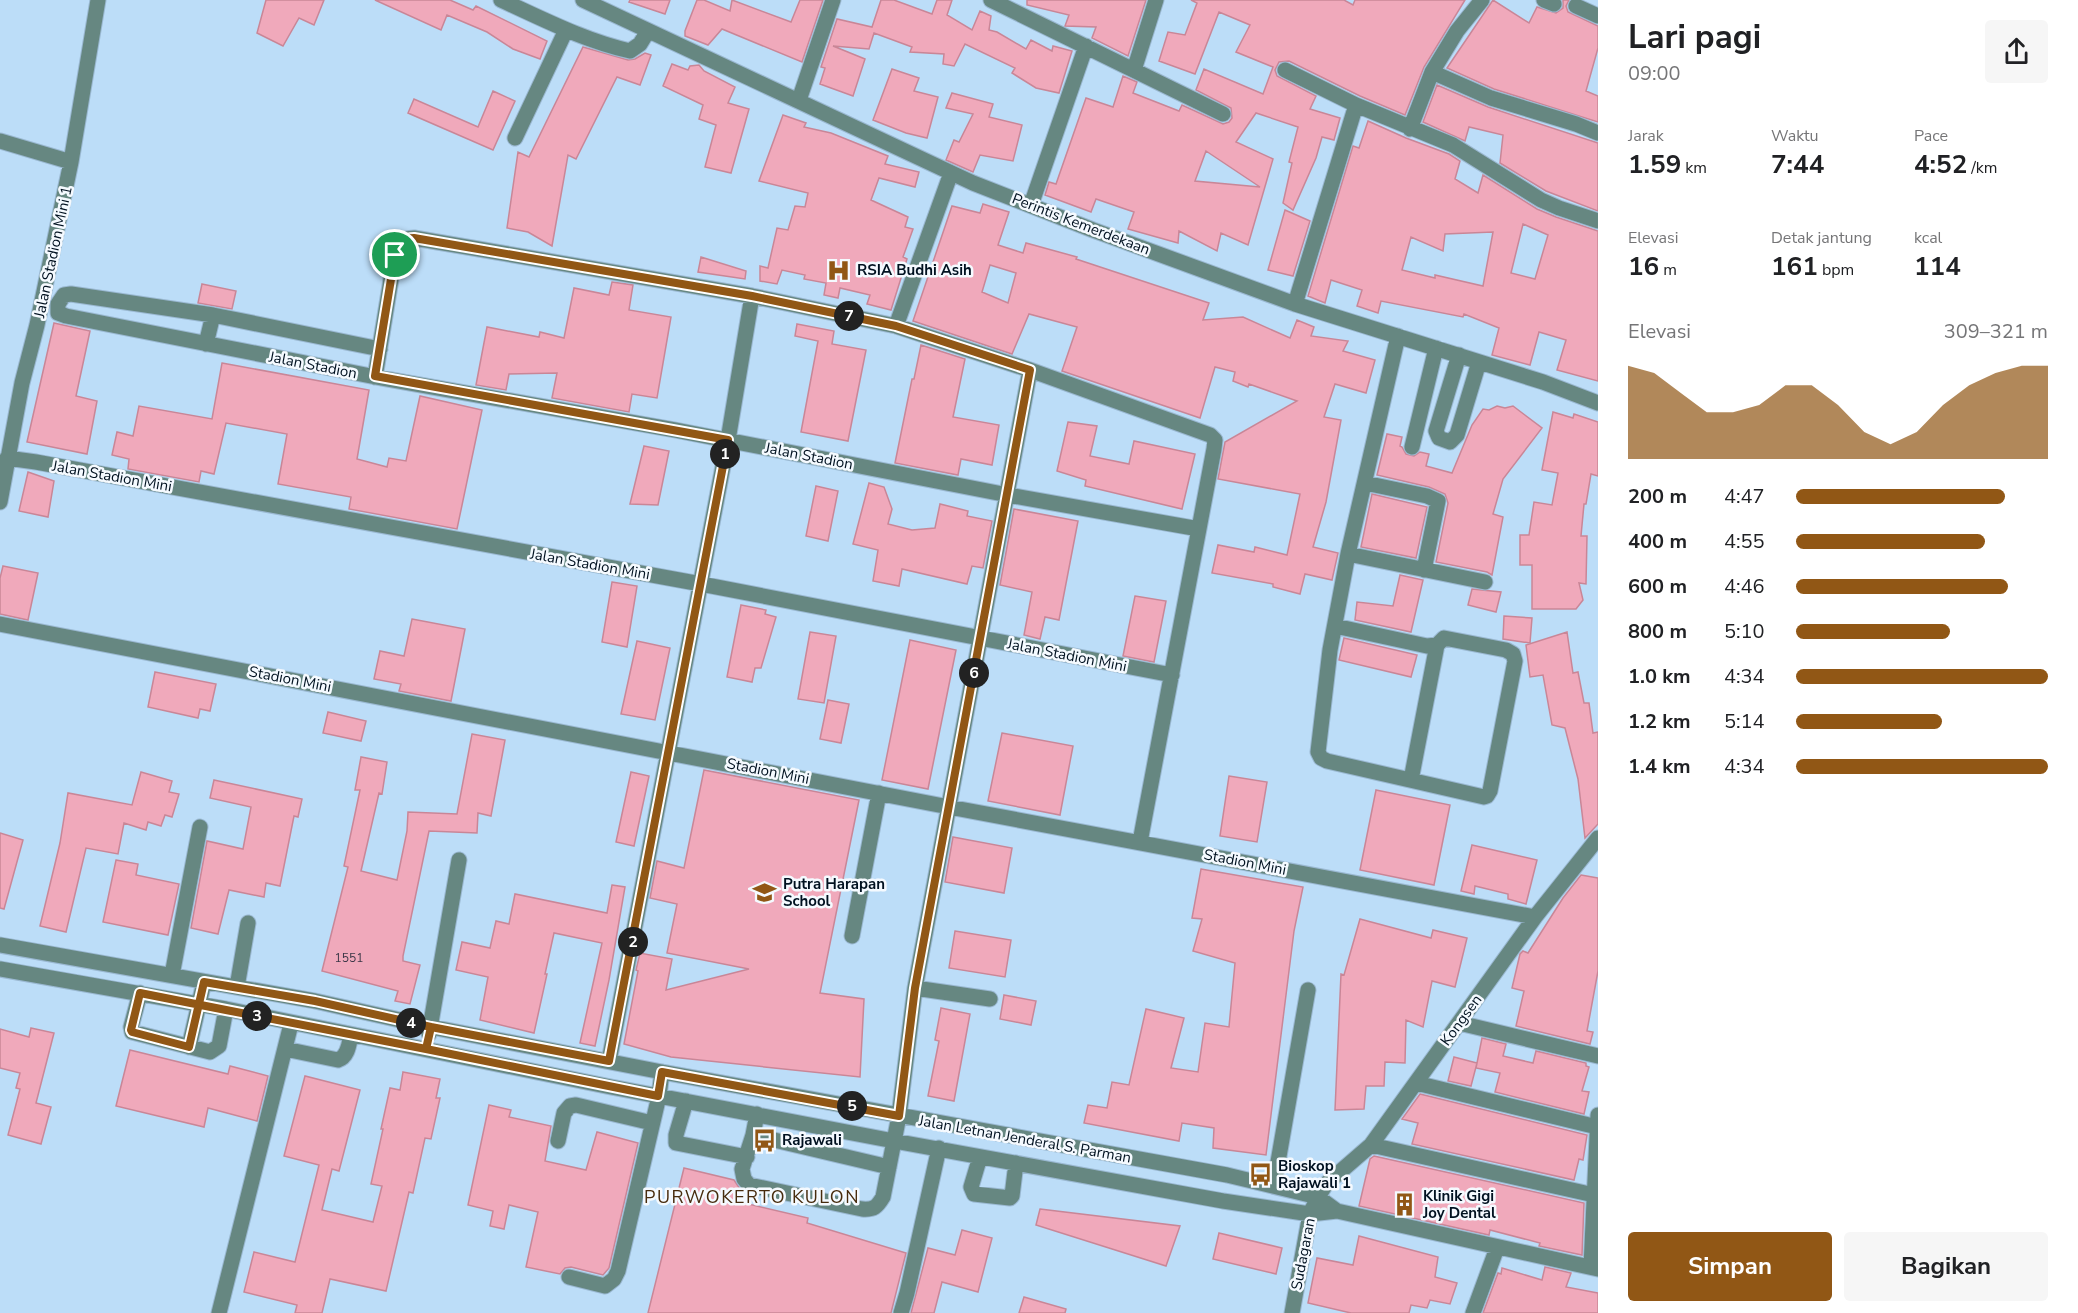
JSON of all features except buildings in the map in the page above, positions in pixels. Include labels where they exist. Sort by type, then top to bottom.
[{"type":"street","name":"Jalan Stadion Mini 1","points":[[0,502],[22,383],[37,326],[71,162],[98,0]]},
{"type":"street","points":[[501,0],[566,30],[612,47],[630,51],[640,44],[648,31]]},
{"type":"street","name":"Perintis Kemerdekaan","points":[[582,0],[951,173],[1093,230],[1295,304],[1543,381],[1598,403]]},
{"type":"street","points":[[799,100],[834,0]]},
{"type":"street","points":[[991,0],[1223,114]]},
{"type":"street","points":[[1134,70],[1156,0]]},
{"type":"street","points":[[1410,129],[1432,72],[1457,31],[1482,0]]},
{"type":"street","points":[[1576,6],[1598,16]]},
{"type":"street","points":[[515,138],[566,30]]},
{"type":"street","points":[[1031,205],[1086,46]]},
{"type":"street","points":[[1285,70],[1356,105],[1464,150],[1541,200],[1598,221]]},
{"type":"street","points":[[1432,72],[1491,98],[1557,117],[1598,133]]},
{"type":"street","points":[[1295,304],[1356,105]]},
{"type":"street","points":[[0,141],[71,162]]},
{"type":"street","points":[[896,326],[951,173]]},
{"type":"street","points":[[375,376],[395,255],[401,241],[407,238],[752,296],[896,326],[1030,370],[1210,435],[1215,440],[1214,449],[1140,842]]},
{"type":"street","name":"Jalan Stadion","points":[[58,313],[60,299],[64,295],[71,294],[213,315],[380,349]]},
{"type":"street","points":[[609,1061],[728,440],[752,296]]},
{"type":"street","name":"Jalan Stadion","points":[[37,326],[58,313],[375,376],[1199,529]]},
{"type":"street","points":[[206,344],[213,315]]},
{"type":"street","points":[[1398,336],[1348,554],[1330,650],[1318,752],[1321,758],[1411,780],[1484,797],[1487,796],[1490,791],[1515,661],[1513,654],[1506,650],[1444,638],[1437,645],[1411,780]]},
{"type":"street","points":[[1412,447],[1436,348]]},
{"type":"street","points":[[1459,355],[1436,431],[1439,438],[1450,442],[1457,435],[1479,362]]},
{"type":"street","points":[[757,1114],[742,1174],[750,1185],[871,1210],[877,1206],[883,1197],[899,1116],[915,988],[1030,370]]},
{"type":"street","name":"Jalan Stadion Mini","points":[[8,458],[700,584],[1172,675]]},
{"type":"street","points":[[1365,483],[1427,496],[1438,501],[1424,570]]},
{"type":"street","points":[[1348,554],[1485,582]]},
{"type":"street","name":"Stadion Mini","points":[[0,624],[949,807],[1536,917]]},
{"type":"street","points":[[1335,626],[1426,646],[1437,645]]},
{"type":"street","points":[[852,936],[879,793]]},
{"type":"street","points":[[172,975],[200,827]]},
{"type":"street","name":"Kongsen","points":[[1318,1197],[1326,1184],[1371,1145],[1536,917],[1598,838]]},
{"type":"street","points":[[426,1049],[459,860]]},
{"type":"street","points":[[237,987],[248,924]]},
{"type":"street","name":"Jalan Letnan Jenderal S. Parman","points":[[0,945],[315,1001],[431,1027],[662,1072],[1274,1185],[1318,1197],[1337,1211]]},
{"type":"street","points":[[72,981],[76,957]]},
{"type":"street","name":"Jalan Letnan Jenderal S. Parman","points":[[0,969],[140,993],[611,1087],[1222,1201],[1310,1214],[1337,1211],[1594,1268]]},
{"type":"street","points":[[189,1047],[204,982]]},
{"type":"street","points":[[915,988],[990,999]]},
{"type":"street","points":[[1274,1185],[1308,990]]},
{"type":"street","points":[[140,993],[131,1027],[132,1032],[210,1052],[219,1046],[226,1010]]},
{"type":"street","points":[[219,1313],[291,1023]]},
{"type":"street","points":[[1459,1023],[1598,1056]]},
{"type":"street","points":[[285,1048],[338,1060],[346,1055],[351,1035]]},
{"type":"street","points":[[569,1277],[605,1286],[614,1278],[618,1270],[662,1072]]},
{"type":"street","points":[[1416,1083],[1598,1121],[1594,1194],[1594,1268]]},
{"type":"street","points":[[604,1112],[611,1087]]},
{"type":"street","points":[[686,1101],[676,1135],[676,1143],[747,1157]]},
{"type":"street","points":[[820,1149],[831,1102]]},
{"type":"street","points":[[558,1141],[564,1113],[570,1106],[576,1105],[652,1123]]},
{"type":"street","points":[[753,1135],[889,1167]]},
{"type":"street","points":[[1371,1145],[1594,1194]]},
{"type":"street","points":[[901,1313],[939,1148]]},
{"type":"street","points":[[980,1157],[971,1187],[974,1194],[1010,1198],[1016,1163]]},
{"type":"street","points":[[1118,1182],[1124,1157]]},
{"type":"street","name":"Sudagaran","points":[[1292,1313],[1310,1214],[1318,1197]]},
{"type":"street","points":[[1473,1313],[1497,1248]]},
{"type":"place","name":"RSIA Budhi Asih","points":[[839,270]]},
{"type":"place","name":"Putra Harapan School","points":[[765,893]]},
{"type":"place","name":"Rajawali","points":[[764,1140]]},
{"type":"place","name":"Bioskop Rajawali 1","points":[[1260,1175]]},
{"type":"place","name":"Klinik Gigi Joy Dental","points":[[1405,1205]]},
{"type":"district","name":"PURWOKERTO KULON","points":[[752,1197]]},
{"type":"route","points":[[395,255],[375,376],[728,440],[609,1061],[431,1027],[426,1049],[199,1005],[140,993],[131,1027],[132,1032],[189,1047],[199,1005],[204,982],[315,1001],[431,1027],[426,1049],[611,1087],[658,1096],[662,1072],[899,1116],[915,988],[1030,370],[896,326],[752,296],[414,238],[401,241],[395,255]]}]
